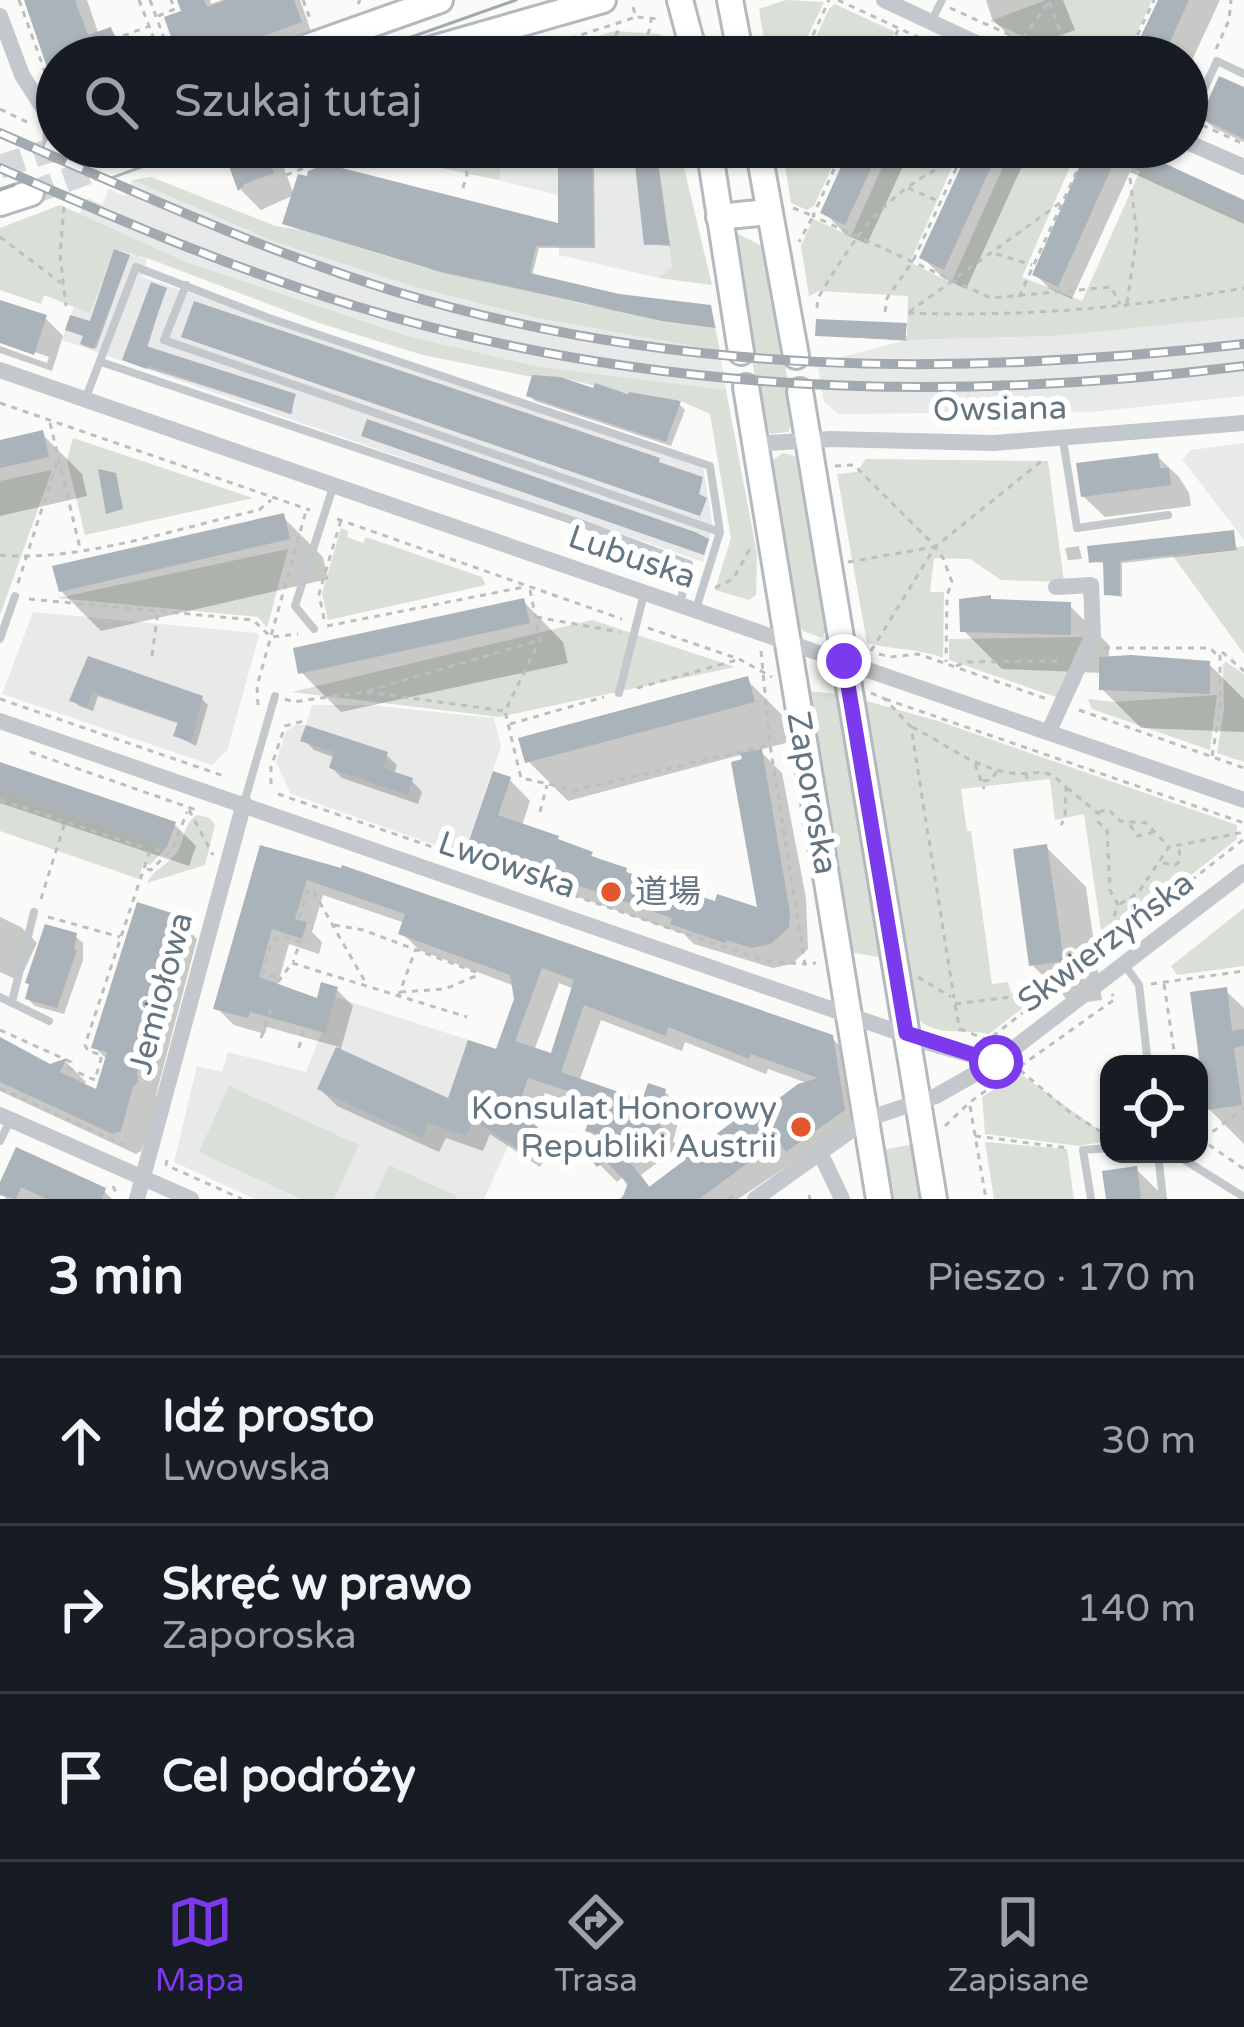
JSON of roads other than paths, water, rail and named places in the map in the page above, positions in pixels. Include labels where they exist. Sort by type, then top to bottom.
[{"type":"main road","points":[[338,36],[440,0]]},
{"type":"main road","points":[[477,36],[603,0]]},
{"type":"main road","points":[[730,0],[737,36]]},
{"type":"main road","points":[[713,168],[741,352]]},
{"type":"main road","points":[[764,168],[777,209],[796,356]]},
{"type":"main road","points":[[0,203],[31,193]]},
{"type":"main road","points":[[719,217],[777,209]]},
{"type":"main road","name":"Zaporoska","points":[[746,387],[879,1199]]},
{"type":"main road","name":"Zaporoska","points":[[800,391],[934,1199]]},
{"type":"street","points":[[884,0],[962,36]]},
{"type":"street","points":[[0,16],[36,101]]},
{"type":"street","points":[[1208,151],[1244,167]]},
{"type":"street","name":"Lubuska","points":[[0,370],[644,593],[692,604],[787,643],[1244,800]]},
{"type":"street","name":"Owsiana","points":[[756,444],[809,440],[994,443],[1244,423]]},
{"type":"street","points":[[1049,731],[1089,655],[1093,634],[1091,585],[1056,587]]},
{"type":"street","name":"Lwowska","points":[[0,721],[996,1062]]},
{"type":"street","name":"Jemiołowa","points":[[136,1199],[244,803]]},
{"type":"street","name":"Skwierzyńska","points":[[755,1199],[823,1155],[867,1119],[918,1103],[996,1062],[1242,877]]},
{"type":"street","points":[[5,1117],[191,1199]]},
{"type":"street","points":[[823,1155],[842,1199]]},
{"type":"lane","points":[[932,22],[942,2]]},
{"type":"lane","points":[[1208,79],[1216,61],[1244,74]]},
{"type":"lane","points":[[86,400],[136,267],[268,318],[710,466],[720,532],[692,604]]},
{"type":"lane","points":[[186,285],[164,340],[720,532]]},
{"type":"lane","points":[[100,362],[689,564],[692,604]]},
{"type":"lane","points":[[1062,439],[1077,528],[1168,514]]},
{"type":"lane","points":[[311,627],[295,606],[333,486]]},
{"type":"lane","points":[[619,693],[644,593]]},
{"type":"lane","points":[[0,639],[15,596]]},
{"type":"lane","points":[[244,803],[275,696]]},
{"type":"lane","points":[[12,1002],[37,909]]},
{"type":"lane","points":[[1124,964],[1139,986],[1147,1055]]},
{"type":"lane","points":[[0,997],[49,1021]]},
{"type":"lane","points":[[0,1141],[5,1117]]},
{"type":"lane","points":[[1090,1199],[1083,1150],[1100,1149]]},
{"type":"lane","points":[[1159,1163],[1163,1199]]},
{"type":"lane","points":[[1189,1163],[1244,1197]]},
{"type":"tunnel","points":[[0,167],[36,155]]},
{"type":"tunnel","points":[[31,193],[99,168]]},
{"type":"tram line","points":[[414,36],[516,0]]},
{"type":"tram line","points":[[0,190],[14,185]]},
{"type":"railway","points":[[0,133],[36,149]]},
{"type":"railway","points":[[0,168],[310,292],[464,335],[574,358],[685,374],[908,387],[1020,385],[1244,366]]},
{"type":"railway","points":[[81,168],[196,218],[397,292],[501,320],[606,340],[711,354],[923,364],[1030,362],[1244,344]]},
{"type":"place","name":"道場","points":[[611,892]]},
{"type":"place","name":"Konsulat Honorowy Republiki Austrii","points":[[801,1127]]}]
